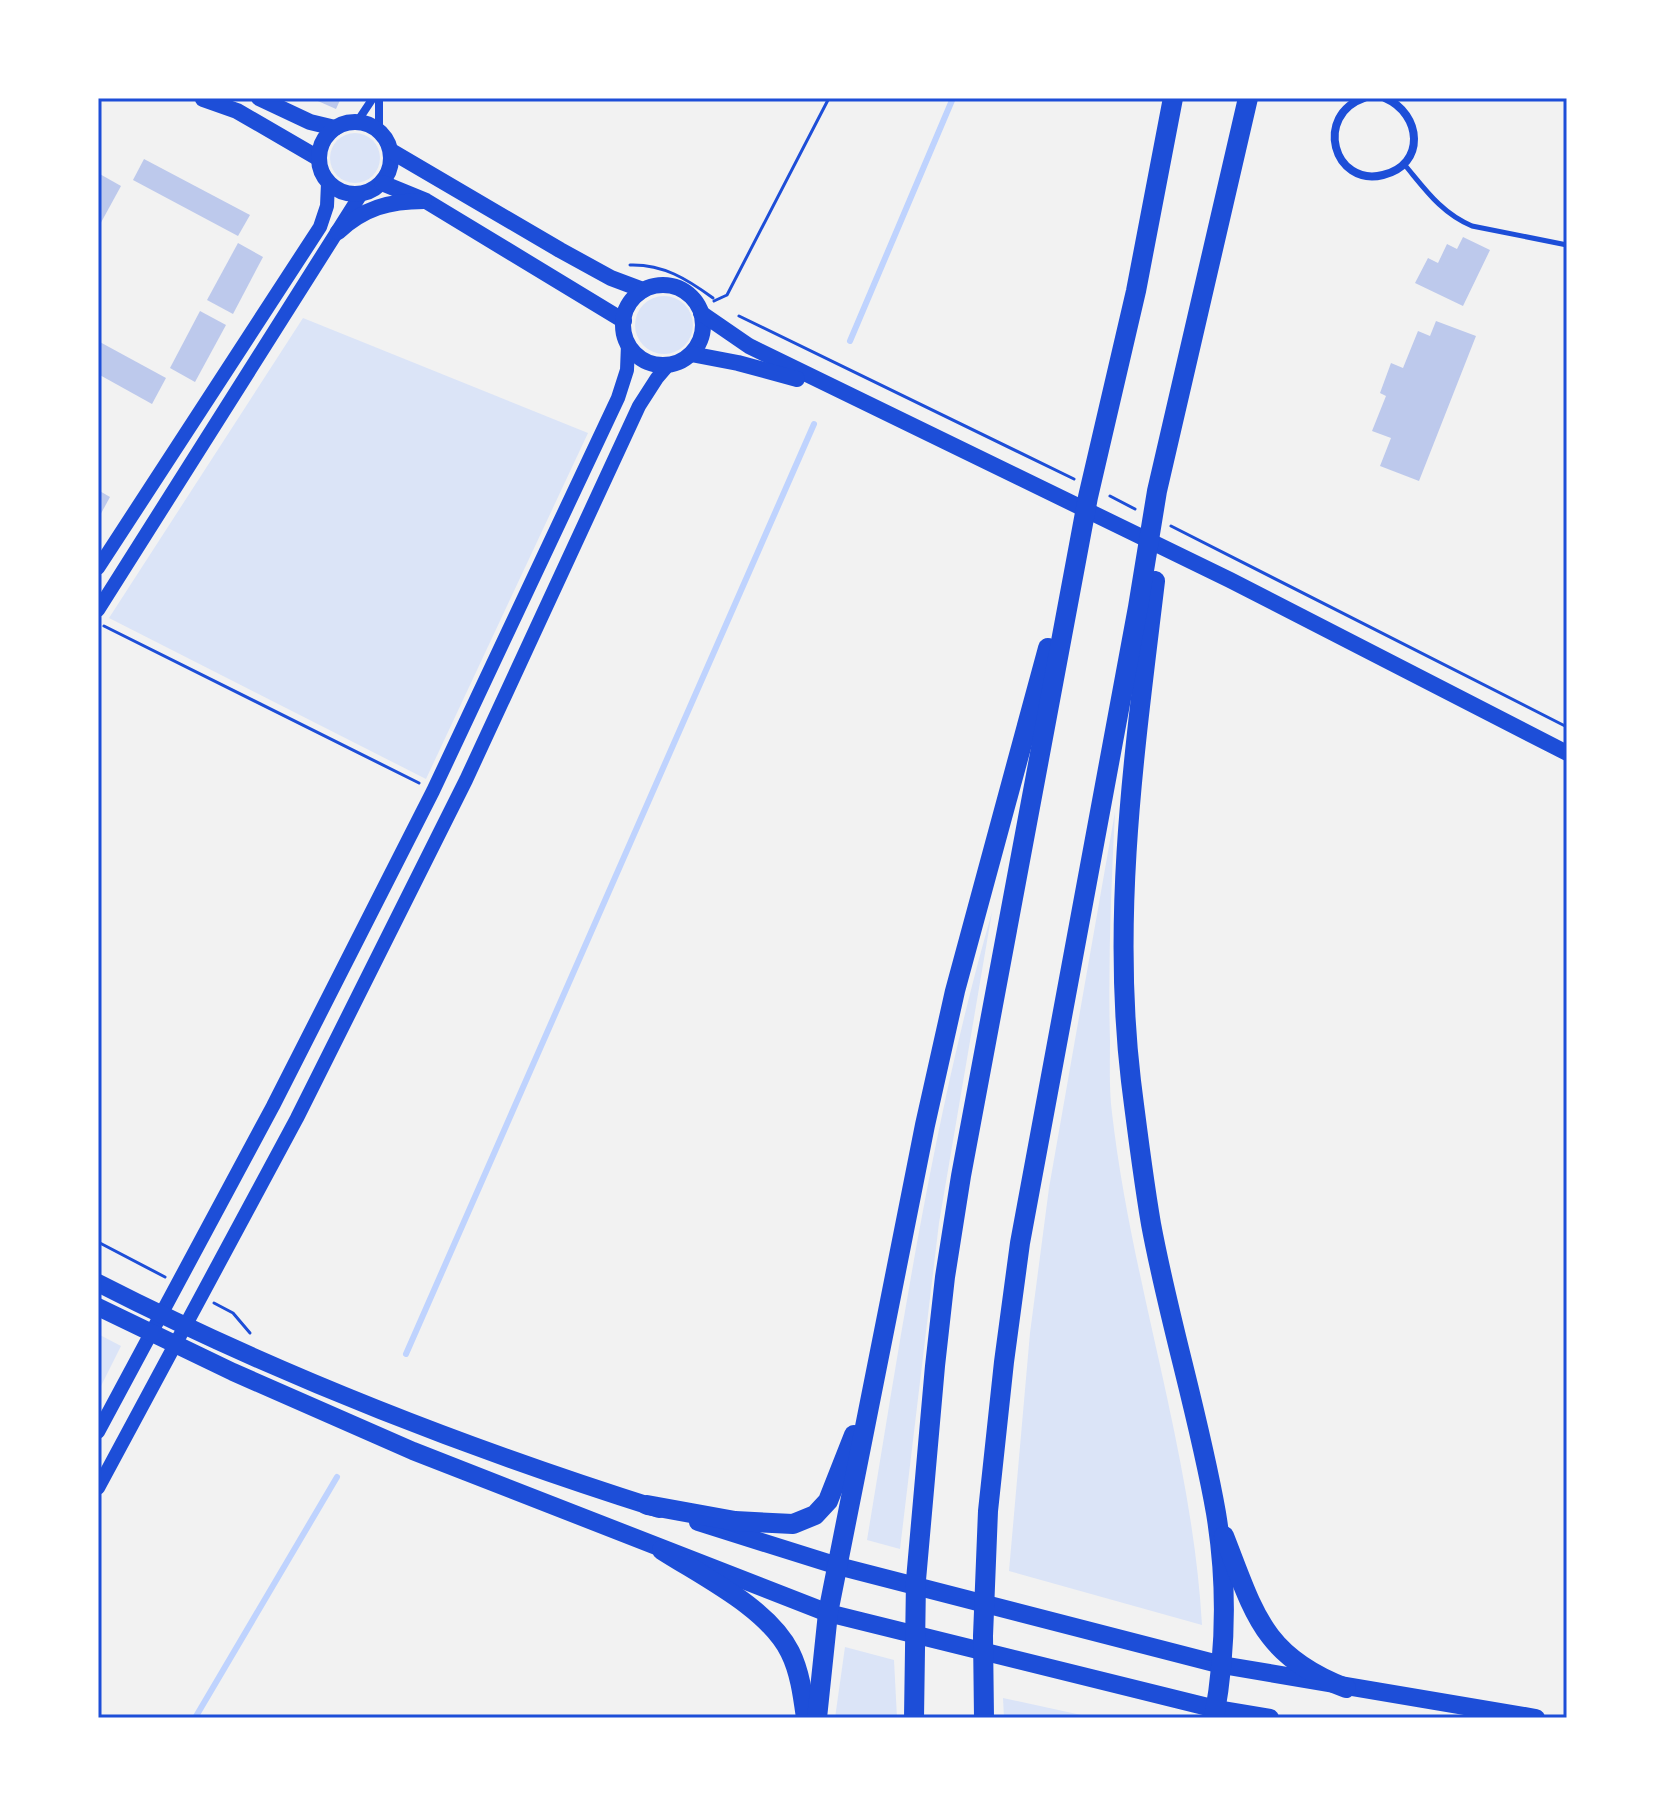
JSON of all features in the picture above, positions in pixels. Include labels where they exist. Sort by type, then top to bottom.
[{"type":"highway","points":[[817,1718],[828,1613],[922,1139],[955,991],[1088,497],[1136,291],[1173,98]]},
{"type":"highway","points":[[984,1718],[983,1636],[988,1511],[1018,1258],[1157,491],[1248,98]]},
{"type":"highway","points":[[1176,410],[1124,860],[1123,989],[1131,1078],[1151,1224],[1216,1516],[1224,1601],[1222,1665],[1215,1713]]},
{"type":"highway","points":[[914,1718],[916,1580],[945,1277],[961,1176],[1088,497]]},
{"type":"highway","points":[[98,1283],[231,1347],[361,1404],[481,1449],[838,1566],[1222,1665],[1536,1718]]},
{"type":"highway","points":[[98,1307],[343,1422],[828,1613],[1067,1672],[1215,1713],[1270,1718]]},
{"type":"highway","points":[[647,1505],[769,1525],[793,1524],[815,1515],[828,1501],[837,1483],[876,1371]]},
{"type":"highway","points":[[1216,1516],[1256,1618],[1271,1640],[1319,1677],[1346,1688]]},
{"type":"highway","points":[[662,1550],[751,1608],[776,1629],[791,1653],[806,1718]]},
{"type":"main road","points":[[198,98],[237,111],[318,158]]},
{"type":"main road","points":[[259,98],[310,122],[335,128],[357,122],[379,131],[391,151],[560,250],[620,282],[643,290]]},
{"type":"main road","points":[[335,128],[323,141],[319,167],[328,183],[350,194],[361,194],[382,183],[391,162],[391,151]]},
{"type":"main road","points":[[382,183],[426,201],[624,321]]},
{"type":"main road","points":[[338,232],[360,214],[380,205],[426,201]]},
{"type":"main road","points":[[855,399],[784,374],[691,354],[669,364],[645,360],[628,344],[624,321],[626,309],[633,298],[656,285],[681,289],[700,310],[749,346],[1230,580],[1567,753]]},
{"type":"main road","points":[[691,354],[703,332],[700,310]]},
{"type":"street","points":[[357,122],[373,98]]},
{"type":"street","points":[[379,98],[379,131]]},
{"type":"street","points":[[1364,98],[1349,105],[1335,126],[1337,152],[1344,163],[1367,176],[1393,172],[1404,164],[1411,153],[1413,126],[1408,114],[1386,98]]},
{"type":"street","points":[[98,568],[320,227],[327,206],[328,183]]},
{"type":"street","points":[[98,610],[361,194]]},
{"type":"street","points":[[99,1430],[273,1106],[433,791],[618,398],[627,370],[628,344]]},
{"type":"street","points":[[98,1488],[223,1258],[466,780],[639,406],[669,364]]},
{"type":"lane","points":[[1404,164],[1439,206],[1460,221],[1567,245]]},
{"type":"path","points":[[700,310],[727,295],[829,98]]},
{"type":"path","points":[[620,282],[630,265],[652,265],[688,279],[724,306]]},
{"type":"path","points":[[736,314],[1031,458]]},
{"type":"path","points":[[1234,557],[1567,727]]},
{"type":"path","points":[[98,624],[433,791]]},
{"type":"shaded area","points":[[355,133],[373,140],[380,158],[373,176],[355,183],[337,176],[330,158],[337,140]]},
{"type":"shaded area","points":[[664,296],[675,298],[684,305],[691,314],[691,336],[684,345],[675,352],[664,354],[653,352],[644,345],[637,336],[635,325],[637,314],[644,305],[653,298]]},
{"type":"shaded area","points":[[303,318],[588,433],[426,779],[109,618]]},
{"type":"shaded area","points":[[1115,812],[1110,955],[1111,1104],[1133,1242],[1187,1496],[1202,1625],[1009,1571],[1030,1333],[1049,1188]]},
{"type":"shaded area","points":[[992,912],[939,1223],[900,1549],[867,1540],[936,1145],[952,1067]]},
{"type":"shaded area","points":[[98,1334],[121,1346],[98,1392]]},
{"type":"shaded area","points":[[845,1647],[894,1660],[897,1718],[835,1718]]},
{"type":"shaded area","points":[[1003,1698],[1095,1718],[1004,1718]]},
{"type":"building","points":[[311,98],[341,98],[336,109]]},
{"type":"building","points":[[144,159],[250,215],[238,236],[133,180]]},
{"type":"building","points":[[98,173],[121,186],[98,228]]},
{"type":"building","points":[[1463,237],[1490,250],[1463,306],[1415,283],[1428,258],[1438,263],[1447,244],[1457,249]]},
{"type":"building","points":[[238,243],[263,257],[233,314],[207,300]]},
{"type":"building","points":[[200,311],[226,325],[195,382],[170,368]]},
{"type":"building","points":[[1436,321],[1476,336],[1419,481],[1380,466],[1391,438],[1372,431],[1386,396],[1380,393],[1391,363],[1403,368],[1418,331],[1430,336]]},
{"type":"building","points":[[98,341],[166,378],[152,404],[98,374]]},
{"type":"building","points":[[98,490],[110,497],[98,519]]},
{"type":"waterway","points":[[850,341],[953,98]]},
{"type":"waterway","points":[[406,1354],[814,424]]},
{"type":"waterway","points":[[195,1718],[337,1477]]}]
